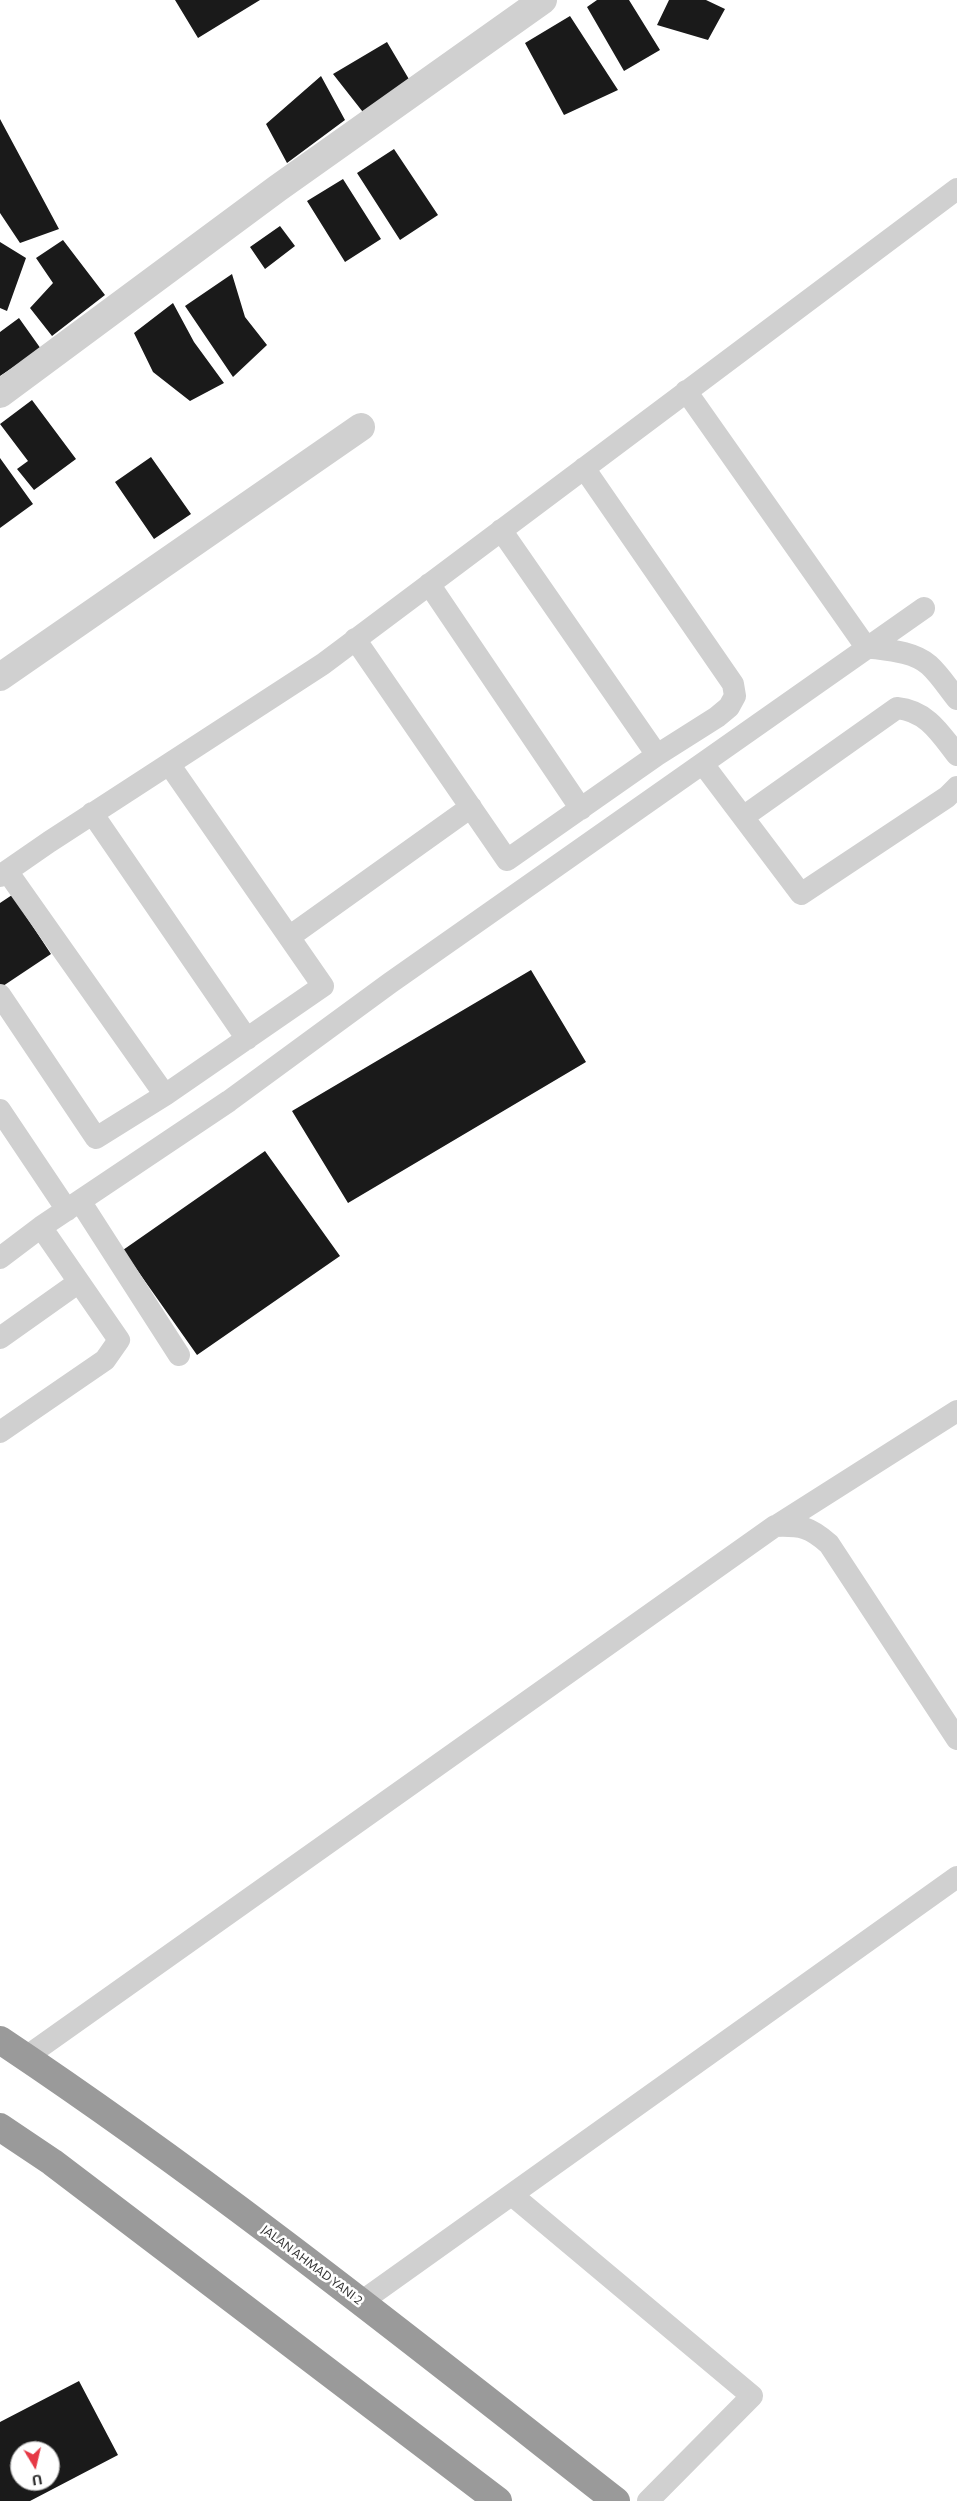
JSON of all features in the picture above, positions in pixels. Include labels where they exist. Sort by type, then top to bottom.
[{"type":"highway","name":"JALAN AHMAD YANI 2","points":[[0,2040],[93,2102],[361,2302],[616,2501]]},
{"type":"highway","points":[[0,2127],[52,2162],[498,2501]]},
{"type":"street","points":[[0,394],[278,188],[543,0]]},
{"type":"street","points":[[0,677],[361,427]]},
{"type":"lane","points":[[165,1095],[3,874],[92,813],[323,664],[957,189]]},
{"type":"lane","points":[[686,392],[866,647],[902,652],[918,658],[929,665],[957,699]]},
{"type":"lane","points":[[355,639],[508,860],[657,755],[717,717],[729,707],[735,696],[733,684],[584,468]]},
{"type":"lane","points":[[501,530],[657,755]]},
{"type":"lane","points":[[429,584],[581,808]]},
{"type":"lane","points":[[0,1258],[73,1205],[230,1101],[398,978],[924,608]]},
{"type":"lane","points":[[743,817],[897,708],[910,710],[925,716],[957,755]]},
{"type":"lane","points":[[0,994],[96,1138],[165,1095],[323,986],[168,764]]},
{"type":"lane","points":[[703,764],[801,894],[947,797],[957,787]]},
{"type":"lane","points":[[288,937],[471,807]]},
{"type":"lane","points":[[92,813],[247,1039]]},
{"type":"lane","points":[[0,1110],[73,1205],[179,1355]]},
{"type":"lane","points":[[0,1432],[106,1360],[119,1340],[41,1227]]},
{"type":"lane","points":[[0,1338],[79,1282]]},
{"type":"lane","points":[[26,2057],[775,1526],[957,1411]]},
{"type":"lane","points":[[775,1526],[797,1525],[815,1532],[829,1544],[957,1739]]},
{"type":"lane","points":[[361,2302],[957,1877]]},
{"type":"lane","points":[[512,2194],[752,2396],[648,2501]]},
{"type":"building","points":[[175,0],[260,0],[198,38]]},
{"type":"building","points":[[597,0],[629,0],[660,50],[624,71],[587,7]]},
{"type":"building","points":[[669,0],[706,0],[725,9],[708,40],[657,25]]},
{"type":"building","points":[[570,16],[618,90],[564,115],[525,43]]},
{"type":"building","points":[[387,42],[413,86],[366,116],[333,74]]},
{"type":"building","points":[[321,76],[345,120],[287,163],[266,124]]},
{"type":"building","points":[[0,119],[59,229],[20,243],[0,213]]},
{"type":"building","points":[[394,149],[438,215],[400,240],[357,173]]},
{"type":"building","points":[[343,179],[381,239],[345,262],[307,201]]},
{"type":"building","points":[[280,226],[295,246],[265,269],[250,247]]},
{"type":"building","points":[[63,240],[105,295],[52,336],[30,308],[53,283],[36,258]]},
{"type":"building","points":[[0,242],[26,258],[7,311],[0,308]]},
{"type":"building","points":[[232,274],[245,317],[267,345],[233,377],[185,306]]},
{"type":"building","points":[[173,303],[194,342],[224,383],[190,401],[153,372],[134,333]]},
{"type":"building","points":[[19,318],[41,349],[0,376],[0,332]]},
{"type":"building","points":[[32,400],[76,459],[34,490],[17,469],[28,461],[0,424]]},
{"type":"building","points":[[151,457],[191,514],[154,539],[115,482]]},
{"type":"building","points":[[0,458],[33,504],[0,528]]},
{"type":"building","points":[[12,895],[51,954],[0,988],[0,903]]},
{"type":"building","points":[[531,970],[586,1062],[348,1203],[292,1111]]},
{"type":"building","points":[[265,1151],[340,1256],[197,1355],[123,1250]]},
{"type":"building","points":[[79,2381],[118,2455],[60,2485],[60,2441],[10,2441],[10,2491],[49,2491],[30,2501],[0,2501],[0,2422]]}]
